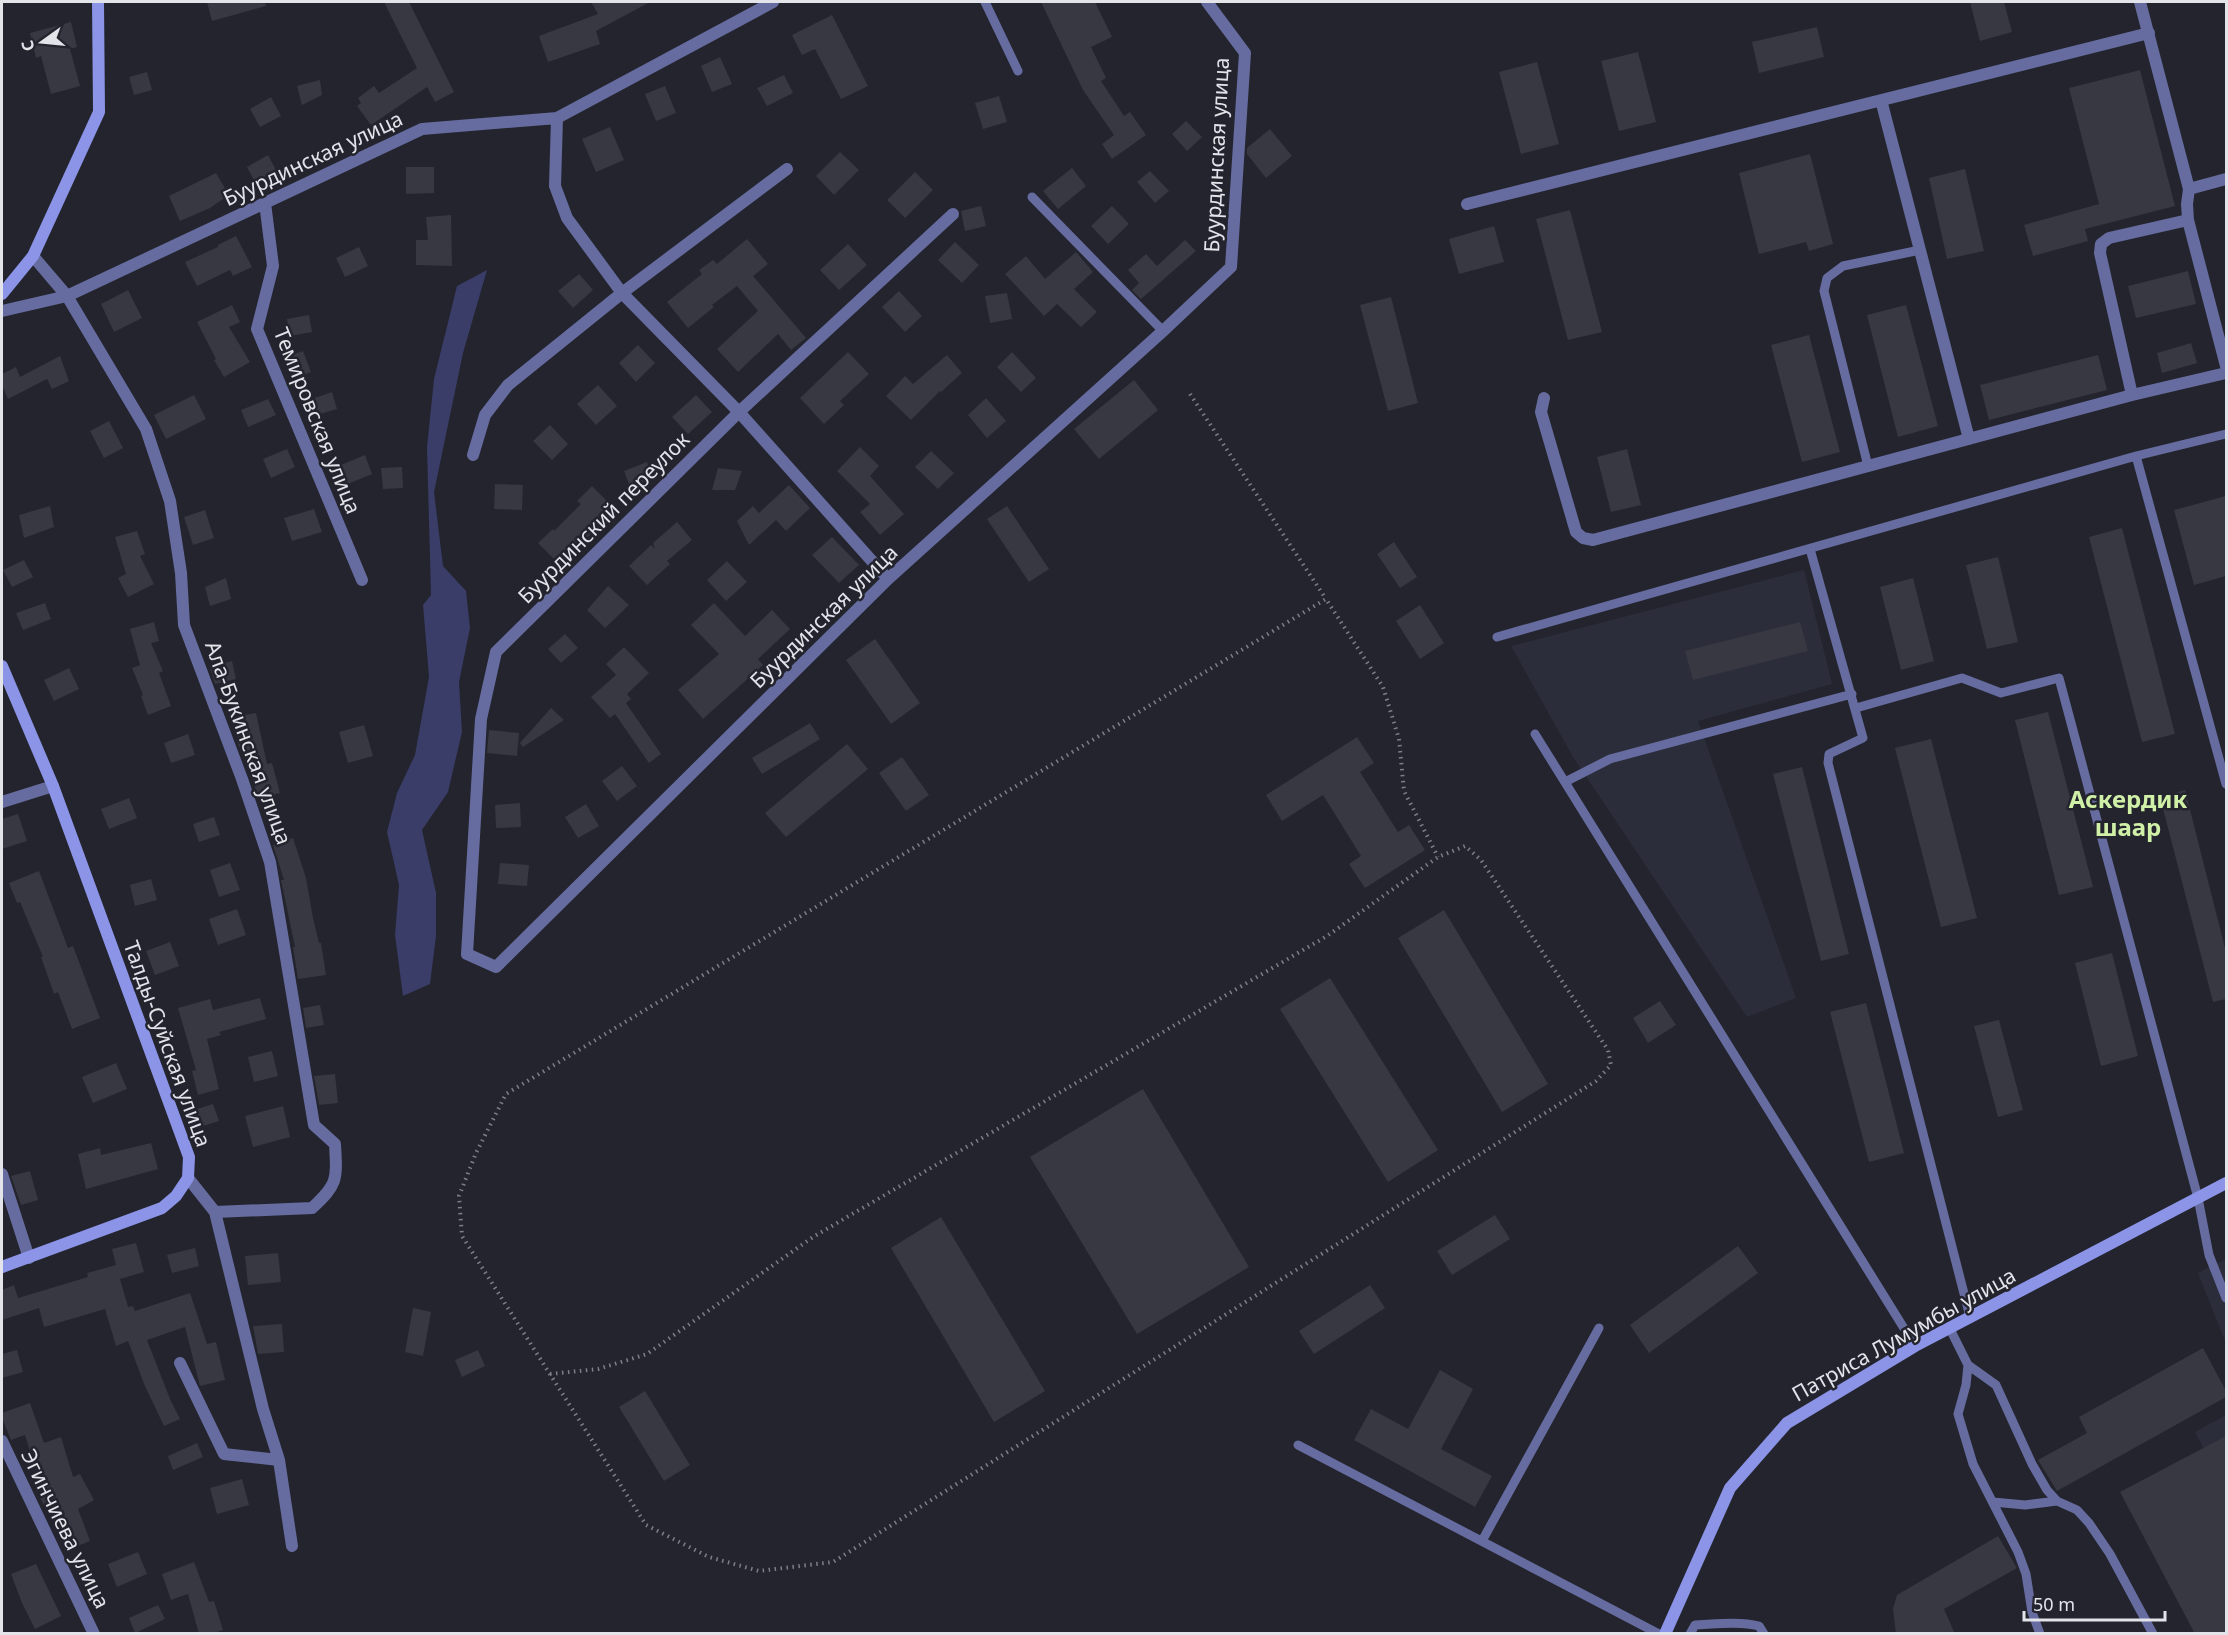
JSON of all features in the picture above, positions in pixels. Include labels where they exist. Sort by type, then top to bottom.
[{"type":"street","points":[[2,294],[33,256],[99,112],[98,2]]},
{"type":"street","name":"Буурдинская улица","points":[[2,311],[67,296],[422,129],[557,118],[773,2]]},
{"type":"street","name":"Буурдинская улица","points":[[496,652],[482,719],[467,954],[496,967],[888,579],[1231,267],[1245,53],[1207,2]]},
{"type":"street","points":[[2140,2],[2189,189],[2188,220],[2226,366]]},
{"type":"street","points":[[1467,204],[2149,33]]},
{"type":"street","points":[[1881,100],[1969,439]]},
{"type":"street","points":[[557,118],[555,186],[567,218],[622,293],[739,412],[888,579]]},
{"type":"street","points":[[473,455],[485,415],[508,385],[622,293],[787,169]]},
{"type":"street","points":[[2189,189],[2226,179]]},
{"type":"street","name":"Темировская улица","points":[[265,203],[273,266],[257,329],[362,580]]},
{"type":"street","name":"Буурдинский переулок","points":[[496,652],[739,412],[953,214]]},
{"type":"street","points":[[2132,395],[2100,253],[2101,244],[2109,238],[2188,220]]},
{"type":"street","points":[[33,256],[67,296]]},
{"type":"street","name":"Ала-Букинская улица","points":[[67,296],[146,429],[170,501],[181,573],[184,625],[242,779],[270,862],[314,1125],[335,1144],[337,1170],[332,1190],[312,1208],[215,1212]]},
{"type":"street","points":[[1544,398],[1541,412],[1576,532],[1583,538],[1593,540],[2132,395],[2226,374]]},
{"type":"street","name":"Талды-Суйская улица","points":[[2,666],[52,786],[189,1157],[188,1178],[215,1212],[263,1409],[279,1460],[292,1546]]},
{"type":"street","points":[[2,802],[52,786]]},
{"type":"street","points":[[2,1174],[29,1258]]},
{"type":"street","points":[[2,1267],[162,1208],[176,1196],[188,1178]]},
{"type":"street","name":"Патриса Лумумбы улица","points":[[1666,1632],[1730,1488],[1787,1423],[1915,1346],[2225,1186]]},
{"type":"street","points":[[180,1363],[224,1454],[279,1460]]},
{"type":"street","name":"Эгинчиева улица","points":[[2,1441],[94,1634]]},
{"type":"lane","points":[[985,2],[1018,71]]},
{"type":"lane","points":[[1032,197],[1163,331]]},
{"type":"lane","points":[[1868,466],[1824,291],[1827,278],[1843,266],[1920,250]]},
{"type":"lane","points":[[1497,637],[2136,456],[2226,434]]},
{"type":"lane","points":[[2136,456],[2226,784]]},
{"type":"lane","points":[[1810,549],[1863,738],[1829,754],[1828,763],[1970,1317]]},
{"type":"lane","points":[[1856,708],[1962,678],[2001,693],[2059,678],[2198,1198],[2209,1255],[2226,1298]]},
{"type":"lane","points":[[1565,783],[1610,759],[1852,694]]},
{"type":"lane","points":[[1535,734],[1915,1346]]},
{"type":"lane","points":[[1482,1541],[1599,1328]]},
{"type":"lane","points":[[1950,1329],[1968,1365],[1996,1385],[2032,1464],[2047,1490],[2057,1501],[2077,1510],[2090,1523],[2110,1554],[2153,1634]]},
{"type":"lane","points":[[1968,1365],[1966,1385],[1958,1414],[1973,1464],[2018,1552],[2026,1574],[2032,1612],[2040,1634]]},
{"type":"lane","points":[[1298,1445],[1482,1541],[1666,1632]]},
{"type":"lane","points":[[1993,1502],[2025,1505],[2057,1501]]},
{"type":"lane","points":[[1690,1634],[1695,1625],[1750,1624],[1760,1626],[1764,1634]]},
{"type":"path","points":[[1190,394],[1383,687],[1400,739],[1404,791],[1438,857]]},
{"type":"path","points":[[550,1374],[597,1369],[647,1354],[813,1237],[1327,936],[1438,857],[1464,846],[1481,860],[1608,1050],[1611,1065],[1596,1081],[833,1562],[759,1571],[709,1557],[646,1525],[462,1236],[459,1197],[476,1153],[506,1094],[1326,599]]},
{"type":"shaded area","points":[[487,270],[463,353],[434,492],[443,566],[466,591],[470,628],[459,682],[462,732],[448,792],[422,830],[436,893],[436,936],[430,984],[403,996],[395,935],[399,885],[387,832],[397,793],[415,755],[429,677],[423,605],[431,595],[427,447],[434,379],[457,286]]},
{"type":"shaded area","points":[[1804,570],[1832,684],[1698,721],[1796,998],[1747,1017],[1573,757],[1511,646]]},
{"type":"shaded area","points":[[2226,1259],[2226,1343],[2198,1273]]},
{"type":"shaded area","points":[[2226,1415],[2226,1493],[2195,1432]]},
{"type":"building","points":[[207,2],[265,2],[266,6],[212,21]]},
{"type":"building","points":[[384,2],[409,2],[454,92],[435,102],[427,87],[371,125],[357,106],[361,103],[358,98],[374,86],[379,93],[417,68]]},
{"type":"building","points":[[591,2],[650,2],[596,31],[600,44],[548,62],[539,36],[598,14]]},
{"type":"building","points":[[1041,2],[1095,2],[1112,37],[1091,47],[1106,78],[1101,81],[1124,116],[1130,112],[1146,135],[1112,159],[1102,144],[1114,135],[1083,90]]},
{"type":"building","points":[[1970,2],[2004,2],[2012,32],[1980,41]]},
{"type":"building","points":[[832,15],[868,86],[841,99],[815,49],[802,55],[792,35]]},
{"type":"building","points":[[71,22],[77,47],[70,49],[80,86],[51,94],[41,56],[36,58],[30,33]]},
{"type":"building","points":[[1817,27],[1824,57],[1759,73],[1752,42]]},
{"type":"building","points":[[1638,52],[1656,122],[1619,131],[1601,61]]},
{"type":"building","points":[[720,57],[732,84],[712,92],[701,66]]},
{"type":"building","points":[[1537,62],[1559,144],[1521,154],[1499,72]]},
{"type":"building","points":[[2140,70],[2175,206],[2085,229],[2088,241],[2033,256],[2024,225],[2099,204],[2069,88]]},
{"type":"building","points":[[147,72],[152,90],[134,95],[129,77]]},
{"type":"building","points":[[784,75],[793,93],[767,106],[757,88]]},
{"type":"building","points":[[320,80],[322,95],[302,105],[297,86]]},
{"type":"building","points":[[665,86],[676,113],[656,121],[645,94]]},
{"type":"building","points":[[999,96],[1007,122],[983,129],[975,103]]},
{"type":"building","points":[[271,97],[281,116],[260,127],[250,109]]},
{"type":"building","points":[[1186,121],[1202,137],[1187,151],[1172,134]]},
{"type":"building","points":[[610,127],[624,160],[596,172],[582,139]]},
{"type":"building","points":[[1270,129],[1292,156],[1266,178],[1247,154],[1247,148]]},
{"type":"building","points":[[840,152],[859,170],[834,195],[816,176]]},
{"type":"building","points":[[1810,154],[1833,244],[1809,251],[1806,242],[1759,254],[1739,173]]},
{"type":"building","points":[[268,155],[277,172],[256,184],[247,167]]},
{"type":"building","points":[[406,167],[434,167],[434,193],[406,194]]},
{"type":"building","points":[[1072,168],[1086,186],[1058,209],[1043,191]]},
{"type":"building","points":[[1965,169],[1984,251],[1947,259],[1929,178]]},
{"type":"building","points":[[1150,171],[1169,191],[1155,203],[1137,182]]},
{"type":"building","points":[[915,172],[933,190],[905,218],[887,200]]},
{"type":"building","points":[[216,173],[229,195],[210,208],[180,221],[169,196]]},
{"type":"building","points":[[981,206],[986,226],[965,231],[961,211]]},
{"type":"building","points":[[1112,206],[1129,224],[1108,244],[1091,226]]},
{"type":"building","points":[[1570,210],[1602,332],[1568,340],[1536,219]]},
{"type":"building","points":[[451,215],[452,266],[416,265],[416,240],[428,240],[426,217]]},
{"type":"building","points":[[1494,226],[1504,262],[1459,274],[1449,239]]},
{"type":"building","points":[[236,236],[252,267],[233,276],[230,270],[197,286],[185,262]]},
{"type":"building","points":[[747,239],[768,264],[753,276],[806,338],[791,350],[778,334],[738,372],[717,349],[758,311],[737,286],[712,305],[714,307],[688,328],[667,302],[702,274],[699,270],[713,260],[717,264]]},
{"type":"building","points":[[1185,240],[1196,251],[1141,299],[1132,290],[1139,283],[1128,270],[1146,254],[1157,266]]},
{"type":"building","points":[[955,242],[979,265],[962,283],[938,260]]},
{"type":"building","points":[[848,244],[867,265],[839,290],[820,270]]},
{"type":"building","points":[[359,247],[368,266],[345,277],[336,258]]},
{"type":"building","points":[[1076,252],[1093,272],[1074,289],[1097,312],[1081,327],[1057,304],[1044,316],[1005,274],[1026,256],[1045,279]]},
{"type":"building","points":[[2188,271],[2196,304],[2136,318],[2128,286]]},
{"type":"building","points":[[579,274],[593,290],[573,308],[558,291]]},
{"type":"building","points":[[128,290],[142,318],[114,332],[101,304]]},
{"type":"building","points":[[899,291],[922,316],[905,332],[882,307]]},
{"type":"building","points":[[1007,293],[1012,319],[990,323],[985,296]]},
{"type":"building","points":[[1391,297],[1418,403],[1388,411],[1360,305]]},
{"type":"building","points":[[232,305],[240,322],[229,327],[250,362],[224,377],[197,322]]},
{"type":"building","points":[[1906,305],[1938,426],[1898,437],[1867,315]]},
{"type":"building","points":[[309,315],[312,332],[290,336],[287,319]]},
{"type":"building","points":[[1809,335],[1840,452],[1802,462],[1771,345]]},
{"type":"building","points":[[2191,343],[2197,363],[2162,373],[2157,353]]},
{"type":"building","points":[[638,345],[655,363],[636,382],[619,363]]},
{"type":"building","points":[[303,351],[311,372],[295,378],[287,357]]},
{"type":"building","points":[[848,352],[869,374],[840,401],[844,405],[824,424],[800,398]]},
{"type":"building","points":[[1012,352],[1036,378],[1021,392],[997,367]]},
{"type":"building","points":[[947,355],[962,373],[911,420],[886,396],[905,376],[913,384]]},
{"type":"building","points":[[2098,355],[2107,390],[1989,420],[1980,385]]},
{"type":"building","points":[[60,356],[69,381],[52,389],[47,379],[8,399],[2,385],[2,374],[16,367],[20,377]]},
{"type":"building","points":[[1134,380],[1158,410],[1099,459],[1074,429]]},
{"type":"building","points":[[598,385],[617,406],[596,425],[577,404]]},
{"type":"building","points":[[332,392],[337,409],[314,416],[309,400]]},
{"type":"building","points":[[194,395],[206,419],[166,439],[154,415]]},
{"type":"building","points":[[696,395],[712,412],[688,434],[672,417]]},
{"type":"building","points":[[986,398],[1006,421],[987,438],[968,415]]},
{"type":"building","points":[[268,399],[276,415],[248,427],[241,410]]},
{"type":"building","points":[[109,421],[123,448],[104,458],[90,431]]},
{"type":"building","points":[[550,425],[568,444],[552,460],[533,441]]},
{"type":"building","points":[[860,447],[879,466],[870,476],[904,514],[880,535],[860,512],[870,504],[837,471]]},
{"type":"building","points":[[287,449],[295,467],[271,478],[263,459]]},
{"type":"building","points":[[1627,449],[1641,505],[1611,512],[1597,457]]},
{"type":"building","points":[[931,451],[954,473],[938,489],[915,467]]},
{"type":"building","points":[[365,455],[372,474],[343,486],[336,467]]},
{"type":"building","points":[[647,462],[653,478],[630,487],[624,471]]},
{"type":"building","points":[[402,467],[403,488],[383,489],[381,468]]},
{"type":"building","points":[[718,468],[742,471],[735,490],[712,490]]},
{"type":"building","points":[[495,484],[523,485],[522,510],[494,509]]},
{"type":"building","points":[[789,485],[810,508],[786,531],[776,520],[749,545],[737,521],[753,506],[759,513]]},
{"type":"building","points":[[592,486],[616,510],[578,546],[574,542],[555,560],[538,543],[553,529],[554,531],[581,504],[577,501]]},
{"type":"building","points":[[2226,496],[2226,576],[2194,585],[2174,510]]},
{"type":"building","points":[[50,506],[54,527],[24,538],[19,515]]},
{"type":"building","points":[[1007,506],[1049,569],[1029,582],[987,519]]},
{"type":"building","points":[[314,509],[322,532],[292,541],[284,518]]},
{"type":"building","points":[[205,510],[214,538],[193,545],[184,517]]},
{"type":"building","points":[[677,522],[692,540],[667,561],[670,564],[647,585],[629,566],[651,545],[655,549],[653,543]]},
{"type":"building","points":[[2122,528],[2175,734],[2142,742],[2089,537]]},
{"type":"building","points":[[137,531],[145,554],[140,556],[154,584],[128,597],[118,578],[126,574],[115,537]]},
{"type":"building","points":[[832,537],[859,565],[839,583],[812,555]]},
{"type":"building","points":[[1394,542],[1417,577],[1400,588],[1377,554]]},
{"type":"building","points":[[1998,557],[2018,642],[1987,649],[1966,565]]},
{"type":"building","points":[[24,560],[33,577],[12,587],[3,570]]},
{"type":"building","points":[[727,561],[747,582],[726,601],[707,580]]},
{"type":"building","points":[[226,578],[231,599],[210,606],[205,587]]},
{"type":"building","points":[[1913,578],[1934,661],[1901,670],[1880,587]]},
{"type":"building","points":[[608,586],[629,605],[605,628],[587,610]]},
{"type":"building","points":[[45,603],[51,619],[23,630],[16,613]]},
{"type":"building","points":[[714,603],[745,636],[772,610],[790,629],[758,659],[763,665],[703,719],[678,690],[719,654],[691,625]]},
{"type":"building","points":[[1420,605],[1444,643],[1420,659],[1396,621]]},
{"type":"building","points":[[154,622],[159,641],[151,643],[163,671],[159,673],[171,706],[148,715],[132,668],[140,665],[130,629]]},
{"type":"building","points":[[1800,622],[1808,651],[1693,680],[1685,651]]},
{"type":"building","points":[[565,634],[578,648],[561,663],[548,649]]},
{"type":"building","points":[[875,639],[920,703],[891,724],[846,660]]},
{"type":"building","points":[[624,647],[649,673],[627,694],[631,699],[626,703],[661,754],[649,763],[615,714],[610,718],[591,697],[616,675],[606,664]]},
{"type":"building","points":[[232,661],[236,679],[215,684],[210,667]]},
{"type":"building","points":[[69,668],[79,689],[54,701],[44,680]]},
{"type":"building","points":[[551,708],[564,720],[523,747],[520,743]]},
{"type":"building","points":[[2048,712],[2093,887],[2059,895],[2015,720]]},
{"type":"building","points":[[256,713],[267,764],[272,763],[280,793],[258,799],[245,747],[239,748],[233,717]]},
{"type":"building","points":[[810,723],[820,739],[762,774],[752,758]]},
{"type":"building","points":[[364,725],[373,756],[348,763],[339,732]]},
{"type":"building","points":[[489,730],[519,733],[517,756],[487,753]]},
{"type":"building","points":[[188,734],[195,755],[171,763],[164,743]]},
{"type":"building","points":[[1357,737],[1374,763],[1360,772],[1398,832],[1409,825],[1425,850],[1365,888],[1349,864],[1361,856],[1323,795],[1282,821],[1266,795]]},
{"type":"building","points":[[1931,739],[1977,918],[1941,927],[1895,748]]},
{"type":"building","points":[[847,744],[868,769],[786,837],[765,813]]},
{"type":"building","points":[[902,757],[929,795],[906,811],[879,773]]},
{"type":"building","points":[[622,766],[637,786],[617,801],[602,781]]},
{"type":"building","points":[[1802,767],[1849,954],[1821,961],[1773,774]]},
{"type":"building","points":[[2185,790],[2226,952],[2226,999],[2213,1002],[2160,797]]},
{"type":"building","points":[[129,798],[137,818],[109,829],[101,809]]},
{"type":"building","points":[[520,803],[521,827],[496,828],[495,805]]},
{"type":"building","points":[[586,804],[599,826],[578,838],[565,817]]},
{"type":"building","points":[[18,814],[27,841],[2,849],[2,819]]},
{"type":"building","points":[[214,817],[220,835],[199,842],[193,824]]},
{"type":"building","points":[[293,838],[306,878],[326,975],[298,979],[293,947],[295,947],[281,880],[284,880],[273,845]]},
{"type":"building","points":[[230,863],[240,890],[219,897],[210,870]]},
{"type":"building","points":[[500,863],[529,865],[527,886],[498,884]]},
{"type":"building","points":[[39,871],[68,948],[73,946],[100,1018],[72,1029],[58,992],[54,994],[41,957],[43,957],[20,902],[17,903],[9,883]]},
{"type":"building","points":[[151,879],[157,900],[135,906],[130,885]]},
{"type":"building","points":[[237,909],[246,935],[218,945],[209,919]]},
{"type":"building","points":[[1444,910],[1548,1084],[1502,1112],[1398,938]]},
{"type":"building","points":[[170,942],[179,966],[155,975],[146,951]]},
{"type":"building","points":[[2112,953],[2138,1056],[2101,1066],[2075,963]]},
{"type":"building","points":[[1330,978],[1438,1150],[1388,1182],[1280,1009]]},
{"type":"building","points":[[260,998],[266,1019],[219,1032],[221,1035],[207,1039],[219,1089],[198,1095],[192,1071],[196,1070],[178,1008],[210,999],[213,1010]]},
{"type":"building","points":[[1660,1001],[1676,1025],[1648,1043],[1633,1018]]},
{"type":"building","points":[[1866,1003],[1904,1153],[1869,1162],[1830,1012]]},
{"type":"building","points":[[320,1005],[324,1025],[306,1028],[303,1008]]},
{"type":"building","points":[[1999,1020],[2023,1110],[1998,1117],[1974,1026]]},
{"type":"building","points":[[272,1051],[278,1076],[254,1082],[248,1057]]},
{"type":"building","points":[[116,1063],[127,1089],[93,1103],[82,1077]]},
{"type":"building","points":[[335,1074],[338,1103],[319,1105],[314,1076]]},
{"type":"building","points":[[1143,1089],[1249,1267],[1137,1334],[1030,1157]]},
{"type":"building","points":[[213,1104],[219,1121],[200,1127],[194,1110]]},
{"type":"building","points":[[283,1106],[290,1137],[253,1147],[245,1116]]},
{"type":"building","points":[[151,1143],[158,1169],[86,1189],[78,1154],[100,1148],[101,1155]]},
{"type":"building","points":[[30,1171],[38,1200],[21,1205],[11,1176]]},
{"type":"building","points":[[1495,1215],[1510,1239],[1452,1275],[1437,1251]]},
{"type":"building","points":[[941,1217],[1045,1391],[994,1422],[891,1248]]},
{"type":"building","points":[[136,1243],[144,1272],[120,1279],[128,1307],[133,1306],[135,1311],[190,1293],[207,1344],[216,1342],[225,1380],[200,1386],[185,1327],[147,1340],[180,1419],[164,1426],[144,1384],[128,1341],[116,1346],[105,1309],[44,1327],[39,1308],[2,1320],[2,1290],[14,1285],[18,1298],[88,1277],[87,1273],[116,1265],[112,1249]]},
{"type":"building","points":[[1738,1246],[1758,1273],[1649,1353],[1630,1325]]},
{"type":"building","points":[[195,1248],[199,1266],[172,1273],[167,1255]]},
{"type":"building","points":[[278,1253],[281,1282],[248,1285],[245,1256]]},
{"type":"building","points":[[1370,1285],[1385,1308],[1314,1354],[1299,1331]]},
{"type":"building","points":[[413,1308],[431,1312],[423,1356],[405,1352]]},
{"type":"building","points":[[282,1324],[284,1352],[258,1354],[253,1326]]},
{"type":"building","points":[[2203,1348],[2226,1391],[2226,1397],[2057,1491],[2038,1460],[2087,1433],[2079,1417]]},
{"type":"building","points":[[17,1350],[23,1372],[2,1378],[2,1354]]},
{"type":"building","points":[[478,1350],[485,1366],[462,1377],[455,1360]]},
{"type":"building","points":[[1440,1370],[1473,1389],[1441,1449],[1492,1476],[1475,1507],[1354,1440],[1371,1409],[1408,1429]]},
{"type":"building","points":[[645,1391],[690,1465],[664,1481],[619,1407]]},
{"type":"building","points":[[30,1403],[44,1443],[61,1437],[73,1477],[80,1474],[94,1500],[78,1509],[90,1541],[65,1551],[57,1529],[39,1496],[43,1494],[25,1435],[11,1440],[2,1418],[2,1413]]},
{"type":"building","points":[[2226,1436],[2226,1634],[2195,1634],[2120,1492]]},
{"type":"building","points":[[197,1443],[203,1457],[173,1470],[168,1456]]},
{"type":"building","points":[[242,1479],[249,1505],[217,1514],[210,1488]]},
{"type":"building","points":[[1998,1536],[2017,1568],[1944,1609],[1955,1634],[1896,1634],[1893,1609],[1897,1595]]},
{"type":"building","points":[[138,1552],[147,1574],[117,1587],[108,1564]]},
{"type":"building","points":[[194,1562],[209,1602],[214,1601],[223,1630],[211,1634],[199,1634],[188,1594],[171,1600],[162,1574]]},
{"type":"building","points":[[36,1564],[61,1616],[35,1629],[11,1574]]},
{"type":"building","points":[[158,1605],[165,1619],[135,1633],[129,1618]]},
{"type":"district","name":"Аскердик шаар","points":[[2128,814]]}]
